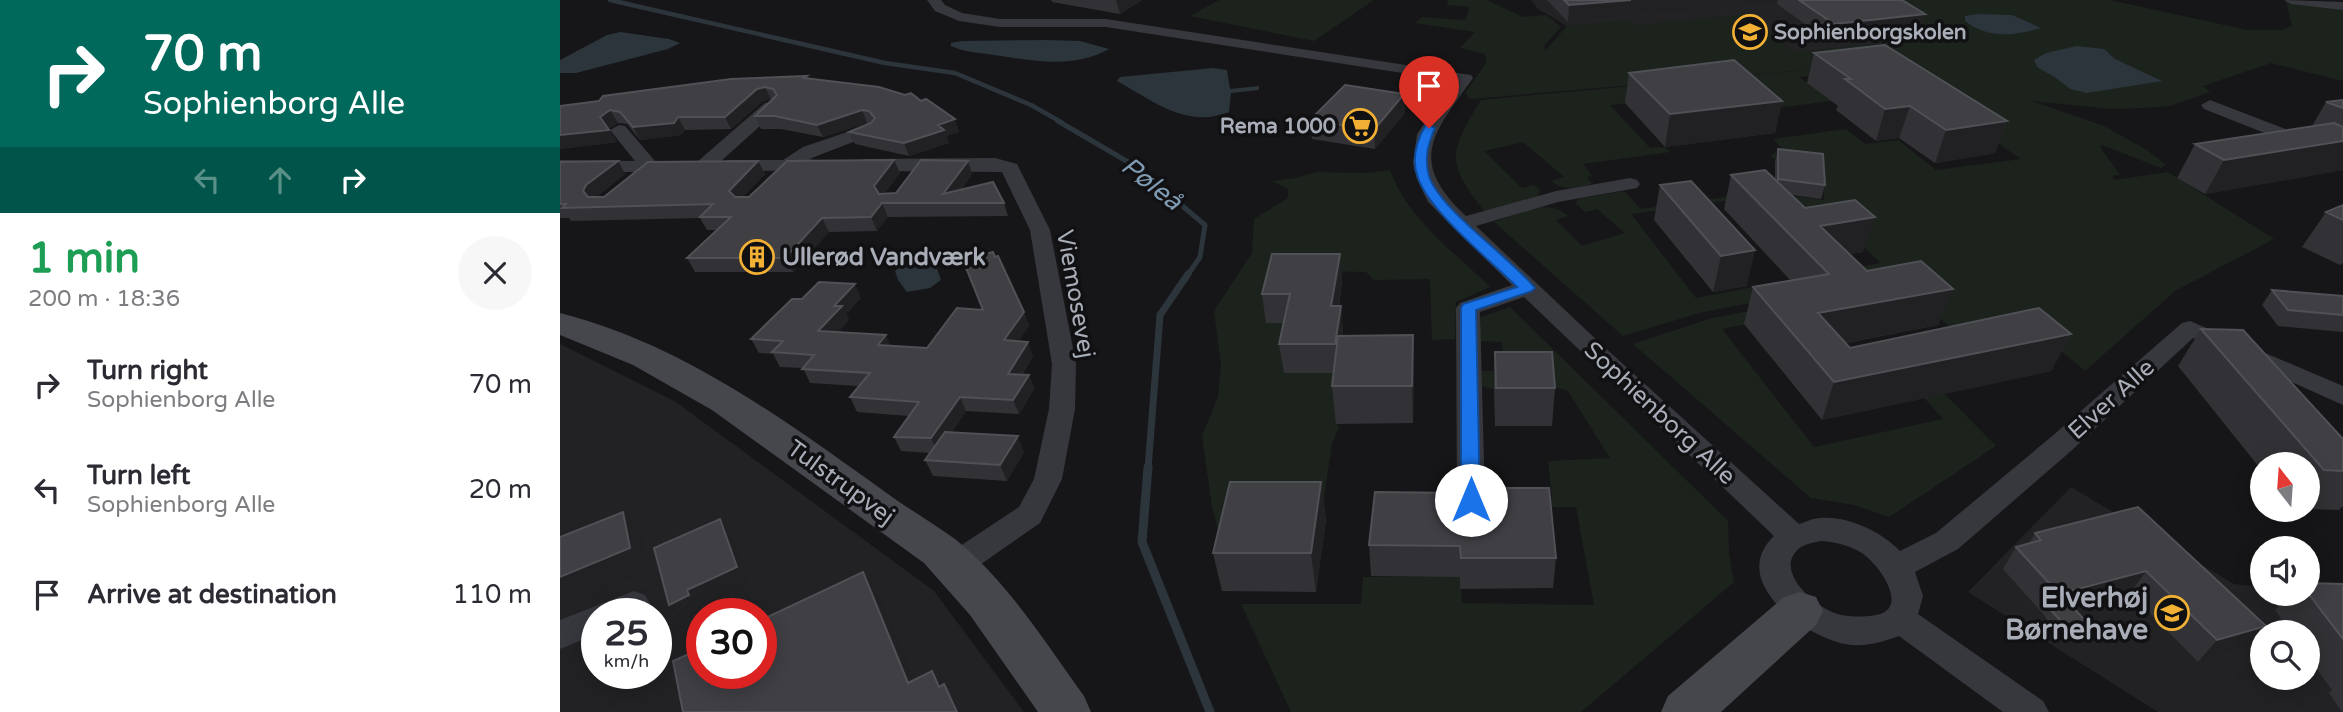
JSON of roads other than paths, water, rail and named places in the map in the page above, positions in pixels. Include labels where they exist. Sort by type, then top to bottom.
[{"type":"street","name":"Sophienborg Alle","points":[[934,0],[940,8],[959,17],[1000,23],[1106,23],[1465,78],[1429,128],[1422,143],[1420,158],[1423,177],[1435,198],[1527,288],[1793,536]]},
{"type":"street","points":[[2291,0],[2343,6]]},
{"type":"street","points":[[2210,105],[2343,158]]},
{"type":"street","points":[[704,166],[771,107]]},
{"type":"street","points":[[620,130],[650,167],[632,182]]},
{"type":"street","points":[[767,185],[786,166],[809,151],[868,130]]},
{"type":"street","points":[[905,183],[919,164]]},
{"type":"street","name":"Viemosevej","points":[[560,166],[995,164],[1010,168],[1040,230],[1064,363],[1062,409],[1048,479],[1030,515],[956,565]]},
{"type":"street","points":[[1461,224],[1556,197],[1630,184]]},
{"type":"street","points":[[1471,500],[1468,308],[1527,288]]},
{"type":"street","name":"Tulstrupvej","points":[[560,323],[602,336],[677,371],[810,458],[956,565],[1035,663],[1066,712]]},
{"type":"street","name":"Elver Alle","points":[[1896,567],[1947,541],[2062,444],[2190,328],[2343,396]]},
{"type":"street","points":[[1821,529],[1843,532],[1875,546],[1896,567],[1907,589],[1905,610],[1899,618],[1884,628],[1864,632],[1842,631],[1820,623],[1800,611],[1786,596],[1775,569],[1779,548],[1793,536],[1821,529]]},
{"type":"street","points":[[1686,712],[1800,611]]},
{"type":"street","points":[[1899,618],[2031,712]]},
{"type":"street","points":[[560,635],[581,626]]},
{"type":"waterway","name":"Pøleå","points":[[610,0],[885,63],[955,73],[1031,105],[1061,122]]},
{"type":"waterway","name":"Pøleå","points":[[1058,121],[1135,166],[1205,225],[1200,257],[1187,276]]},
{"type":"waterway","name":"Pøleå","points":[[1148,469],[1160,315],[1188,274]]},
{"type":"waterway","name":"Pøleå","points":[[1148,467],[1142,542],[1210,712]]},
{"type":"place","name":"Sophienborgskolen","points":[[1750,32]]},
{"type":"place","name":"Rema 1000","points":[[1360,126]]},
{"type":"place","name":"Ullerød Vandværk","points":[[757,257]]},
{"type":"place","name":"Elverhøj Børnehave","points":[[2172,613]]}]
